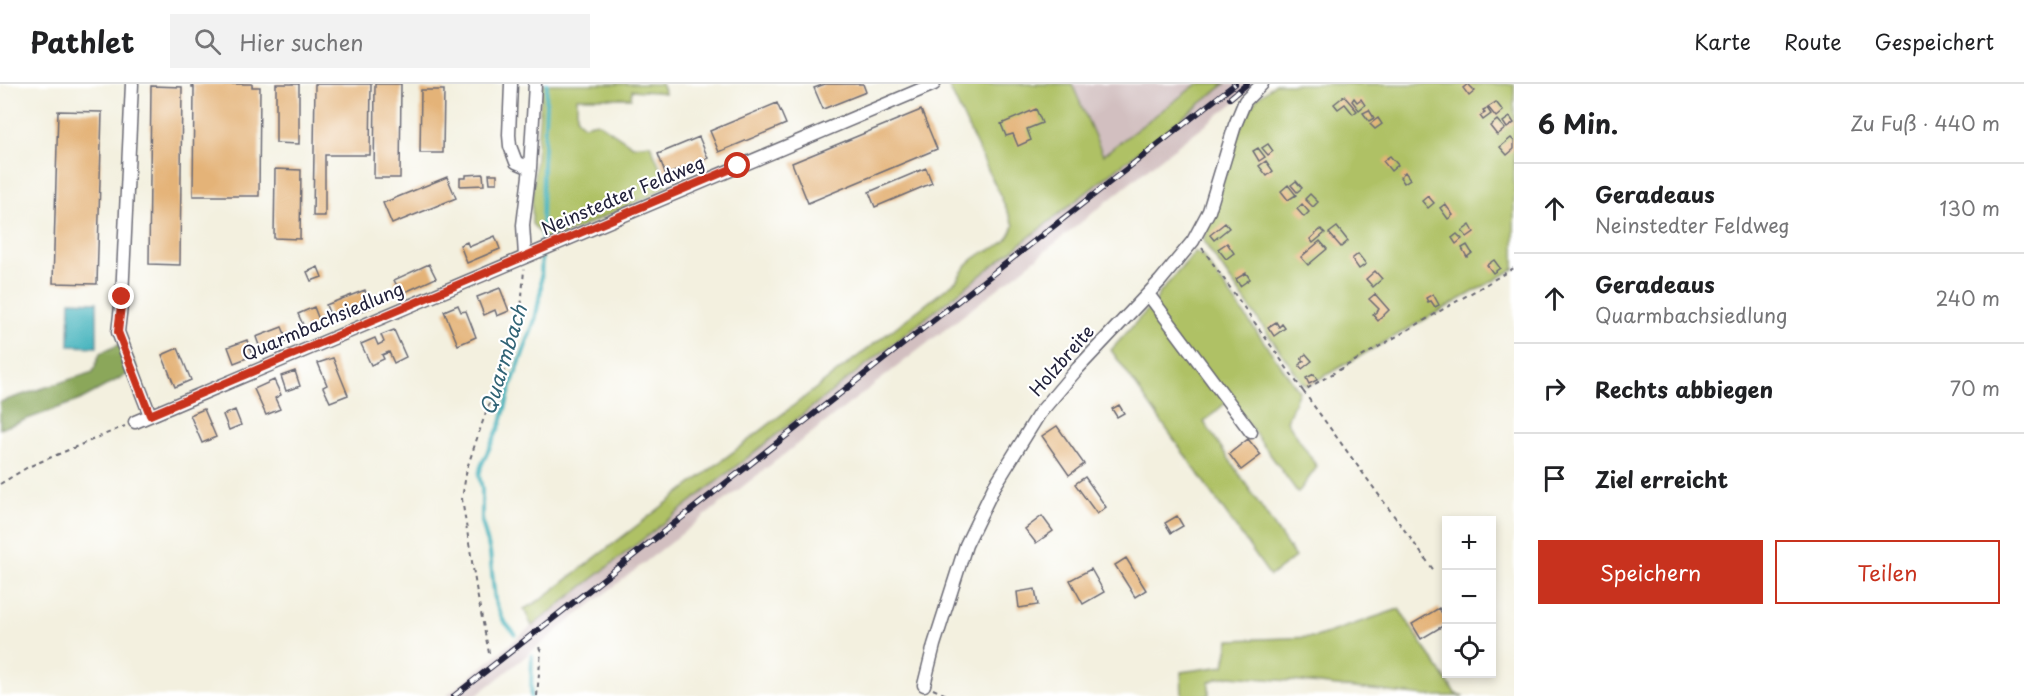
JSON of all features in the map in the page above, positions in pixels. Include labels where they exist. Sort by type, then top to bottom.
[{"type":"street","points":[[132,84],[122,297],[118,332],[150,415]]},
{"type":"street","points":[[511,84],[510,146],[516,162],[530,168]]},
{"type":"street","points":[[530,254],[524,225],[535,84]]},
{"type":"street","name":"Neinstedter Feldweg","points":[[530,254],[934,84]]},
{"type":"street","name":"Holzbreite","points":[[924,686],[934,645],[966,545],[994,487],[1040,414],[1078,368],[1148,294],[1193,241],[1209,211],[1235,125],[1245,101],[1263,84]]},
{"type":"street","name":"Quarmbachsiedlung","points":[[135,422],[530,254]]},
{"type":"street","points":[[1148,294],[1251,432]]},
{"type":"path","points":[[1193,241],[1200,245],[1435,572]]},
{"type":"path","points":[[489,653],[462,499],[467,468],[486,412],[506,369],[521,311],[530,254]]},
{"type":"path","points":[[1303,391],[1514,268]]},
{"type":"path","points":[[0,484],[28,467],[135,422]]},
{"type":"path","points":[[537,696],[541,651],[539,647]]},
{"type":"path","points":[[924,686],[949,696]]},
{"type":"shaded area","points":[[1072,84],[1197,84],[1103,155]]},
{"type":"shaded area","points":[[1224,84],[1259,84],[1160,159],[1023,269],[476,696],[446,696],[532,626]]},
{"type":"green space","points":[[542,84],[661,84],[665,93],[632,90],[631,98],[577,98],[577,119],[584,125],[597,122],[633,146],[650,144],[668,185],[652,195],[548,242],[532,224]]},
{"type":"green space","points":[[956,84],[1072,84],[1103,155],[1197,84],[1225,84],[532,626],[524,609],[540,600],[956,281],[967,265],[977,256],[996,248],[1011,234],[1014,225],[949,87]]},
{"type":"green space","points":[[1275,84],[1514,84],[1514,269],[1307,386],[1301,381],[1203,241],[1241,126],[1257,98]]},
{"type":"green space","points":[[1195,252],[1202,255],[1299,391],[1287,421],[1317,467],[1298,493],[1230,399],[1204,422],[1295,557],[1270,576],[1111,350]]},
{"type":"green space","points":[[125,342],[137,369],[80,400],[0,429],[0,402],[93,372],[100,353]]},
{"type":"green space","points":[[1399,609],[1442,674],[1442,678],[1445,678],[1455,693],[1464,696],[1425,696],[1230,676],[1209,682],[1209,696],[1182,696],[1181,672],[1224,666],[1229,640],[1316,637]]},
{"type":"water","points":[[70,301],[97,302],[97,347],[69,346]]},
{"type":"building","points":[[192,84],[252,84],[252,87],[260,87],[259,196],[193,196],[194,87]]},
{"type":"building","points":[[276,84],[299,84],[299,144],[276,143]]},
{"type":"building","points":[[315,84],[371,84],[370,155],[325,155],[325,216],[313,216]]},
{"type":"building","points":[[375,84],[401,84],[400,178],[374,178]]},
{"type":"building","points":[[825,84],[863,84],[866,92],[823,109],[814,88]]},
{"type":"building","points":[[1468,84],[1475,91],[1469,96],[1463,88]]},
{"type":"building","points":[[151,86],[182,87],[180,265],[149,264]]},
{"type":"building","points":[[421,90],[444,90],[443,153],[420,153]]},
{"type":"building","points":[[1344,96],[1357,111],[1353,114],[1345,104],[1338,109],[1334,104]]},
{"type":"building","points":[[1354,98],[1357,102],[1361,99],[1365,105],[1359,110],[1352,101]]},
{"type":"building","points":[[1496,102],[1503,111],[1496,117],[1488,107]]},
{"type":"building","points":[[777,103],[786,124],[719,152],[710,131]]},
{"type":"building","points":[[1487,108],[1491,114],[1483,120],[1480,116]]},
{"type":"building","points":[[1036,109],[1042,123],[1027,129],[1031,140],[1018,146],[1013,134],[1006,136],[1001,124]]},
{"type":"building","points":[[921,110],[937,149],[808,203],[792,163]]},
{"type":"building","points":[[1369,110],[1374,118],[1369,121],[1363,113]]},
{"type":"building","points":[[58,111],[102,112],[97,284],[53,283]]},
{"type":"building","points":[[1510,117],[1514,123],[1507,128],[1503,122]]},
{"type":"building","points":[[1378,118],[1382,124],[1375,129],[1370,124]]},
{"type":"building","points":[[1497,120],[1505,129],[1497,135],[1490,126]]},
{"type":"building","points":[[699,137],[708,158],[666,175],[658,154]]},
{"type":"building","points":[[1511,138],[1514,141],[1514,149],[1507,155],[1500,147]]},
{"type":"building","points":[[1268,144],[1273,151],[1268,155],[1262,148]]},
{"type":"building","points":[[1258,148],[1265,157],[1259,161],[1253,151]]},
{"type":"building","points":[[1390,156],[1398,165],[1391,171],[1383,161]]},
{"type":"building","points":[[1266,161],[1273,171],[1267,176],[1259,166]]},
{"type":"building","points":[[926,168],[932,183],[875,207],[869,192]]},
{"type":"building","points":[[275,169],[301,170],[300,239],[274,238]]},
{"type":"building","points":[[1405,172],[1410,179],[1404,183],[1400,177]]},
{"type":"building","points":[[483,174],[484,185],[460,186],[460,178],[466,178],[466,175]]},
{"type":"building","points":[[489,174],[497,174],[497,183],[490,183]]},
{"type":"building","points":[[447,177],[456,198],[392,224],[383,203]]},
{"type":"building","points":[[1296,181],[1302,188],[1297,192],[1291,185]]},
{"type":"building","points":[[1288,185],[1296,195],[1288,200],[1281,191]]},
{"type":"building","points":[[1310,194],[1318,202],[1313,207],[1305,199]]},
{"type":"building","points":[[1428,196],[1434,203],[1428,208],[1422,201]]},
{"type":"building","points":[[1302,204],[1309,212],[1304,217],[1297,209]]},
{"type":"building","points":[[1445,204],[1453,215],[1448,219],[1440,208]]},
{"type":"building","points":[[1225,223],[1229,228],[1214,240],[1210,235]]},
{"type":"building","points":[[1470,225],[1474,232],[1467,237],[1462,231]]},
{"type":"building","points":[[1337,227],[1348,241],[1341,247],[1329,233]]},
{"type":"building","points":[[1321,229],[1325,233],[1313,243],[1310,239]]},
{"type":"building","points":[[1457,234],[1462,239],[1456,244],[1452,238]]},
{"type":"building","points":[[495,236],[500,249],[467,263],[460,245],[467,242],[469,247]]},
{"type":"building","points":[[1320,241],[1327,249],[1308,265],[1301,257]]},
{"type":"building","points":[[1227,243],[1234,253],[1226,259],[1218,249]]},
{"type":"building","points":[[1467,245],[1472,253],[1467,257],[1462,248]]},
{"type":"building","points":[[1358,254],[1366,264],[1359,269],[1352,259]]},
{"type":"building","points":[[1494,260],[1500,268],[1493,273],[1487,265]]},
{"type":"building","points":[[429,264],[436,278],[401,294],[394,280]]},
{"type":"building","points":[[318,267],[322,277],[311,281],[307,272]]},
{"type":"building","points":[[1375,271],[1382,279],[1373,287],[1366,279]]},
{"type":"building","points":[[1246,273],[1250,279],[1240,286],[1236,279]]},
{"type":"building","points":[[500,288],[509,311],[497,316],[495,310],[484,315],[477,297]]},
{"type":"building","points":[[365,290],[372,307],[333,322],[326,305]]},
{"type":"building","points":[[1375,294],[1389,310],[1378,321],[1373,315],[1379,309],[1369,299]]},
{"type":"building","points":[[1433,294],[1439,305],[1435,307],[1426,298]]},
{"type":"building","points":[[458,305],[461,312],[466,311],[476,337],[458,345],[444,311]]},
{"type":"building","points":[[314,307],[321,325],[306,331],[298,314]]},
{"type":"building","points":[[1276,322],[1279,327],[1282,324],[1285,328],[1274,336],[1268,327]]},
{"type":"building","points":[[282,327],[288,341],[261,351],[256,337]]},
{"type":"building","points":[[394,330],[406,357],[394,363],[389,352],[382,355],[384,359],[371,365],[361,344],[375,338],[378,345],[384,342],[381,335]]},
{"type":"building","points":[[247,340],[252,356],[234,363],[228,347]]},
{"type":"building","points":[[178,348],[191,380],[175,387],[162,355]]},
{"type":"building","points":[[1306,354],[1312,361],[1302,369],[1299,365],[1304,361],[1301,358]]},
{"type":"building","points":[[333,358],[348,395],[330,402],[323,387],[327,385],[318,363]]},
{"type":"building","points":[[295,371],[300,386],[286,391],[281,376]]},
{"type":"building","points":[[1314,374],[1317,380],[1309,384],[1306,378]]},
{"type":"building","points":[[274,380],[281,395],[275,398],[280,409],[266,415],[254,389]]},
{"type":"building","points":[[1119,405],[1124,413],[1117,417],[1112,409]]},
{"type":"building","points":[[204,409],[216,437],[202,443],[190,415]]},
{"type":"building","points":[[235,410],[241,425],[229,430],[223,415]]},
{"type":"building","points":[[1057,426],[1084,464],[1069,475],[1042,436]]},
{"type":"building","points":[[1248,439],[1261,455],[1241,470],[1229,454]]},
{"type":"building","points":[[1085,477],[1106,507],[1097,514],[1075,484]]},
{"type":"building","points":[[1042,516],[1053,531],[1036,543],[1025,529]]},
{"type":"building","points":[[1177,516],[1183,526],[1171,533],[1165,523]]},
{"type":"building","points":[[1126,558],[1146,590],[1135,597],[1115,565]]},
{"type":"building","points":[[1091,569],[1104,592],[1083,604],[1070,580]]},
{"type":"building","points":[[1035,589],[1038,605],[1019,608],[1017,592]]},
{"type":"building","points":[[1439,608],[1442,613],[1442,626],[1421,639],[1412,624]]},
{"type":"waterway","name":"Quarmbach","points":[[515,634],[503,620],[495,601],[490,552],[482,522],[482,488],[479,476],[481,466],[501,423],[512,383],[535,320],[541,289],[547,84]]},
{"type":"waterway","name":"Quarmbach","points":[[531,696],[532,656]]},
{"type":"railway","points":[[454,696],[1235,84]]},
{"type":"railway","points":[[1230,98],[1247,84]]},
{"type":"route","points":[[122,297],[118,332],[120,343],[150,415],[738,166]]}]
